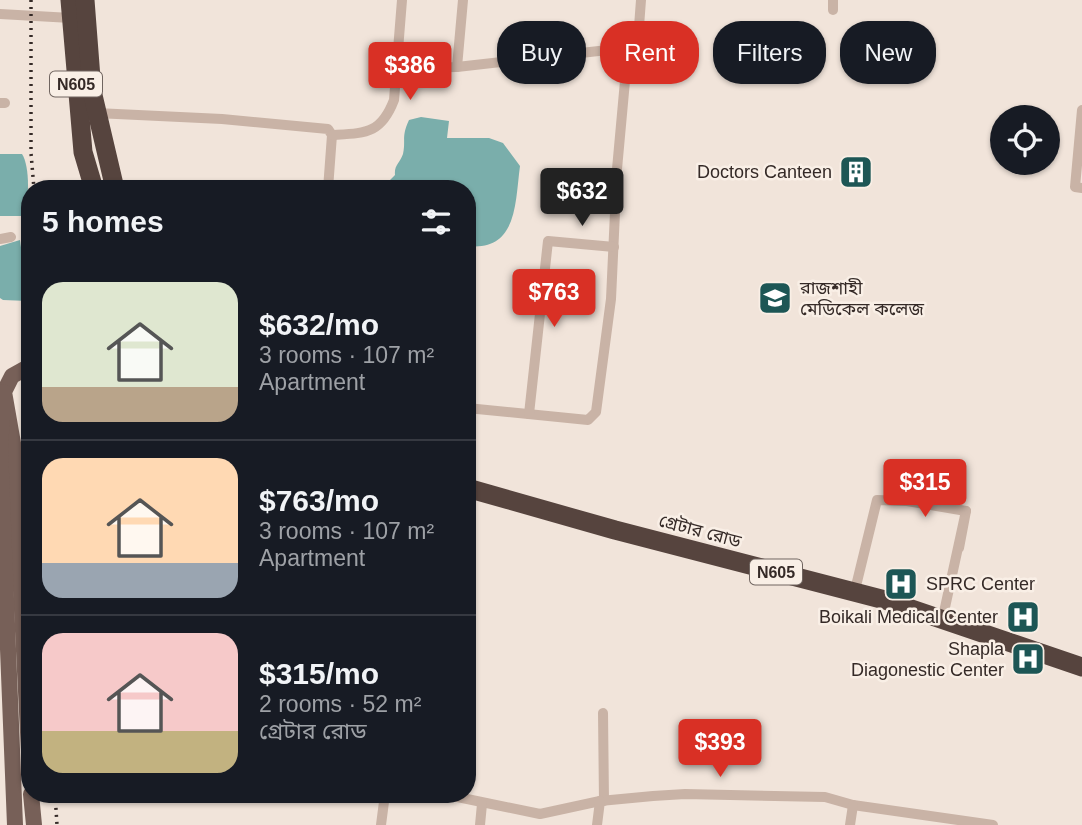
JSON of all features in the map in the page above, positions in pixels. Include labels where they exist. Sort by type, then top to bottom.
[{"type":"highway","name":"N605","points":[[85,0],[96,113],[112,180]]},
{"type":"highway","name":"N605","points":[[71,9],[78,103],[86,168],[91,180]]},
{"type":"highway","name":"গ্রেটার রোড","points":[[476,483],[496,492]]},
{"type":"highway","name":"গ্রেটার রোড","points":[[476,489],[496,492],[885,600],[944,612],[1082,654]]},
{"type":"highway","name":"গ্রেটার রোড","points":[[729,556],[856,586],[1082,667]]},
{"type":"main road","points":[[84,180],[86,168],[96,162],[108,164]]},
{"type":"main road","points":[[21,371],[12,376],[4,391],[0,448],[3,598],[10,634],[21,648]]},
{"type":"main road","points":[[4,391],[14,449],[10,634],[15,825]]},
{"type":"main road","points":[[33,803],[34,825]]},
{"type":"street","points":[[332,135],[368,131],[385,120],[394,100],[402,0]]},
{"type":"street","points":[[457,68],[463,0]]},
{"type":"street","points":[[639,21],[640,0]]},
{"type":"street","points":[[0,14],[71,9]]},
{"type":"street","points":[[397,68],[457,68],[600,51]]},
{"type":"street","points":[[476,409],[588,420],[596,412],[611,299],[625,84]]},
{"type":"street","points":[[1082,110],[1074,174],[1075,187],[1082,188]]},
{"type":"street","points":[[96,113],[222,118],[328,129],[332,135],[329,180]]},
{"type":"street","points":[[529,414],[548,241],[614,247]]},
{"type":"street","points":[[856,586],[877,500],[907,501],[966,511],[944,612]]},
{"type":"street","points":[[597,825],[602,801],[603,713]]},
{"type":"street","points":[[476,802],[540,814],[602,801],[698,795],[825,797],[853,805],[993,825]]},
{"type":"street","points":[[382,825],[385,803]]},
{"type":"street","points":[[481,825],[482,804]]},
{"type":"street","points":[[850,825],[853,805]]},
{"type":"water","points":[[421,117],[449,121],[447,138],[489,138],[503,143],[520,166],[511,222],[505,233],[496,241],[476,246],[476,180],[390,180],[395,175],[396,166],[403,154],[404,135],[409,120]]},
{"type":"water","points":[[0,154],[22,154],[28,180],[21,180],[21,216],[0,216]]},
{"type":"water","points":[[20,240],[21,301],[0,298],[0,246]]},
{"type":"railway","points":[[31,0],[33,180]]},
{"type":"railway","points":[[56,803],[57,825]]},
{"type":"place","name":"Doctors Canteen","points":[[856,172]]},
{"type":"place","name":"রাজশাহী মেডিকেল কলেজ","points":[[775,298]]},
{"type":"place","name":"SPRC Center","points":[[901,584]]},
{"type":"place","name":"Boikali Medical Center","points":[[1023,617]]},
{"type":"place","name":"Shapla Diagonestic Center","points":[[1028,659]]}]
